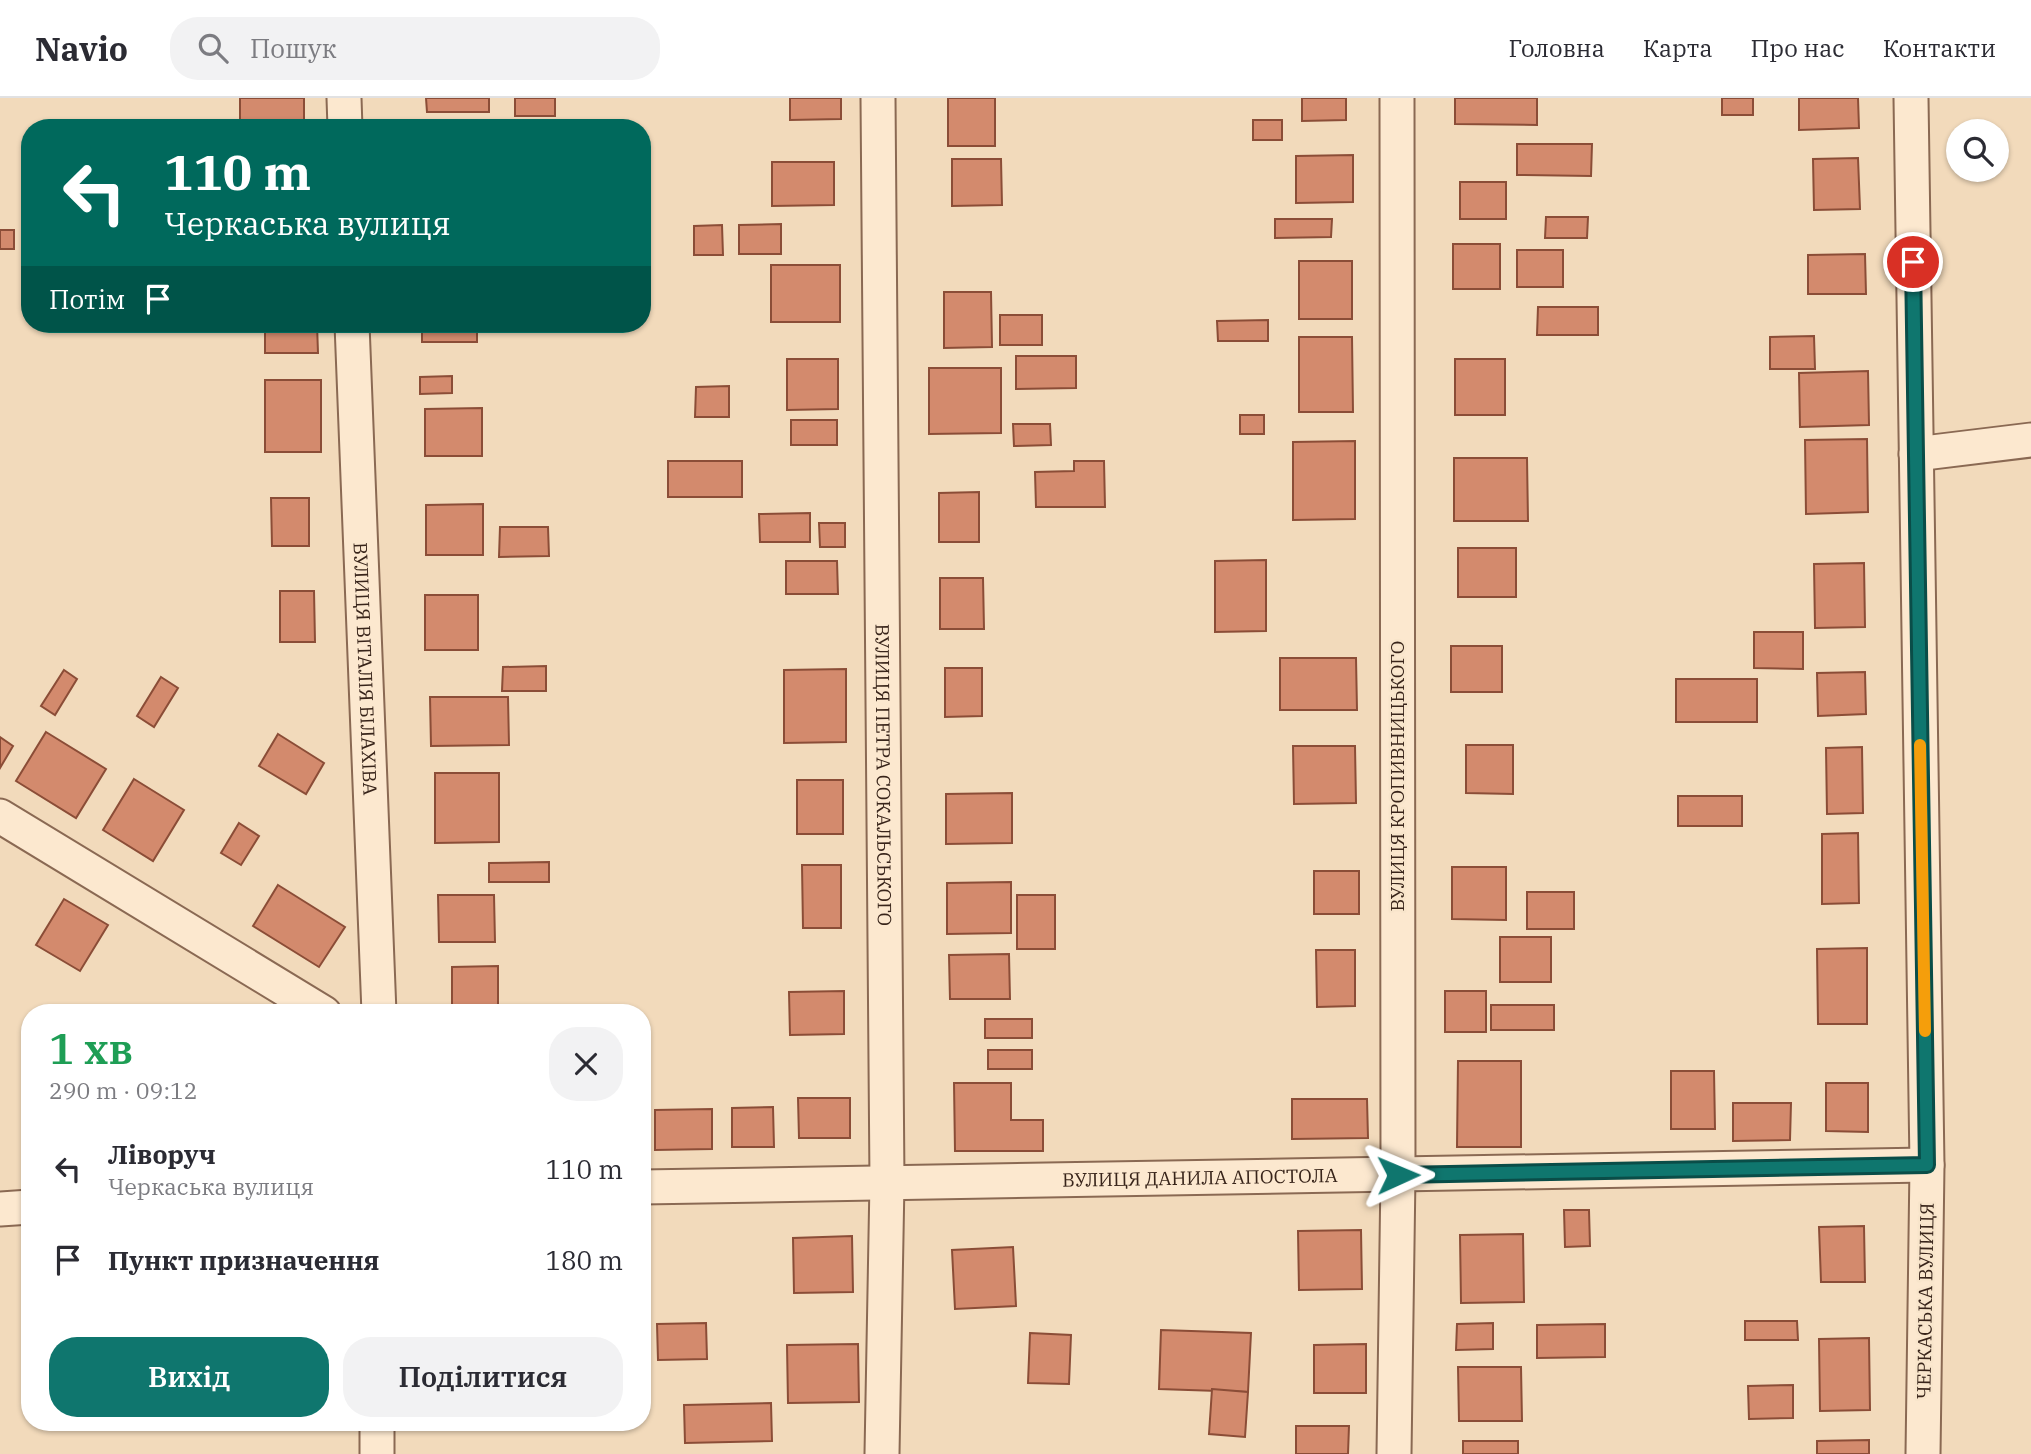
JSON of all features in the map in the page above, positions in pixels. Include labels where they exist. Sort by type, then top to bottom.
[{"type":"street","points":[[344,98],[345,119]]},
{"type":"street","name":"ВУЛИЦЯ ПЕТРА СОКАЛЬСЬКОГО","points":[[878,98],[887,1182],[882,1454]]},
{"type":"street","name":"ВУЛИЦЯ КРОПИВНИЦЬКОГО","points":[[1394,1454],[1398,1175],[1397,98]]},
{"type":"street","name":"ЧЕРКАСЬКА ВУЛИЦЯ","points":[[1910,98],[1927,1165],[1923,1454]]},
{"type":"street","name":"ВУЛИЦЯ ВІТАЛІЯ БІЛАХІВА","points":[[352,333],[379,1004]]},
{"type":"street","points":[[1916,454],[2031,440]]},
{"type":"street","points":[[0,816],[309,1004]]},
{"type":"street","name":"ВУЛИЦЯ ДАНИЛА АПОСТОЛА","points":[[651,1187],[1927,1165]]},
{"type":"street","points":[[0,1209],[21,1208]]},
{"type":"street","points":[[377,1431],[377,1454]]},
{"type":"building","points":[[240,98],[304,98],[304,119],[240,119]]},
{"type":"building","points":[[426,98],[489,98],[489,112],[427,112]]},
{"type":"building","points":[[515,98],[555,98],[555,116],[515,116]]},
{"type":"building","points":[[790,98],[841,98],[841,119],[790,120]]},
{"type":"building","points":[[948,98],[995,98],[995,146],[948,146]]},
{"type":"building","points":[[1302,98],[1346,98],[1346,120],[1302,121]]},
{"type":"building","points":[[1455,98],[1537,98],[1537,125],[1455,124]]},
{"type":"building","points":[[1722,98],[1753,98],[1753,115],[1722,115]]},
{"type":"building","points":[[1799,98],[1858,98],[1859,128],[1799,130]]},
{"type":"building","points":[[1253,120],[1282,120],[1282,140],[1253,140]]},
{"type":"building","points":[[1517,144],[1592,144],[1591,176],[1517,175]]},
{"type":"building","points":[[1353,155],[1353,202],[1296,203],[1296,156]]},
{"type":"building","points":[[1858,158],[1860,209],[1814,210],[1813,159]]},
{"type":"building","points":[[952,159],[1001,159],[1002,205],[952,206]]},
{"type":"building","points":[[772,162],[834,162],[834,205],[772,206]]},
{"type":"building","points":[[1460,182],[1506,182],[1506,219],[1460,219]]},
{"type":"building","points":[[1546,217],[1588,217],[1587,238],[1545,238]]},
{"type":"building","points":[[1275,219],[1332,219],[1331,237],[1275,238]]},
{"type":"building","points":[[781,224],[781,254],[739,254],[739,225]]},
{"type":"building","points":[[722,225],[723,255],[694,255],[694,226]]},
{"type":"building","points":[[0,230],[14,230],[14,249],[0,249]]},
{"type":"building","points":[[1453,244],[1500,244],[1500,289],[1453,289]]},
{"type":"building","points":[[1517,250],[1563,250],[1563,287],[1517,287]]},
{"type":"building","points":[[1865,254],[1866,294],[1808,294],[1808,255]]},
{"type":"building","points":[[1299,261],[1352,261],[1352,319],[1299,319]]},
{"type":"building","points":[[771,265],[840,265],[840,322],[771,322]]},
{"type":"building","points":[[944,292],[991,292],[992,347],[944,348]]},
{"type":"building","points":[[1538,307],[1598,307],[1598,335],[1537,335]]},
{"type":"building","points":[[1000,315],[1042,315],[1042,345],[1000,345]]},
{"type":"building","points":[[1268,320],[1268,341],[1218,341],[1217,321]]},
{"type":"building","points":[[265,333],[317,333],[318,353],[265,353]]},
{"type":"building","points":[[422,333],[477,333],[477,342],[422,342]]},
{"type":"building","points":[[1814,336],[1815,369],[1770,369],[1770,337]]},
{"type":"building","points":[[1299,337],[1352,337],[1353,412],[1299,412]]},
{"type":"building","points":[[1016,356],[1076,356],[1076,388],[1016,389]]},
{"type":"building","points":[[787,359],[838,359],[838,409],[787,410]]},
{"type":"building","points":[[1455,359],[1505,359],[1505,415],[1455,415]]},
{"type":"building","points":[[929,368],[1001,368],[1001,433],[929,434]]},
{"type":"building","points":[[1868,371],[1869,425],[1800,427],[1799,373]]},
{"type":"building","points":[[452,376],[452,393],[420,394],[420,377]]},
{"type":"building","points":[[265,380],[321,380],[321,452],[265,452]]},
{"type":"building","points":[[729,386],[729,417],[695,417],[696,387]]},
{"type":"building","points":[[482,408],[482,456],[425,456],[425,409]]},
{"type":"building","points":[[1240,415],[1264,415],[1264,434],[1240,434]]},
{"type":"building","points":[[791,420],[837,420],[837,445],[791,445]]},
{"type":"building","points":[[1013,424],[1050,424],[1051,445],[1014,446]]},
{"type":"building","points":[[1867,439],[1868,512],[1806,514],[1805,440]]},
{"type":"building","points":[[1355,441],[1355,519],[1293,520],[1293,442]]},
{"type":"building","points":[[1454,458],[1527,458],[1528,521],[1454,521]]},
{"type":"building","points":[[668,461],[742,461],[742,497],[668,497]]},
{"type":"building","points":[[1074,461],[1104,461],[1105,507],[1036,507],[1035,472],[1074,471]]},
{"type":"building","points":[[979,492],[979,542],[939,542],[939,493]]},
{"type":"building","points":[[271,498],[309,498],[309,546],[272,546]]},
{"type":"building","points":[[483,504],[483,555],[426,555],[426,505]]},
{"type":"building","points":[[810,513],[810,542],[760,542],[759,514]]},
{"type":"building","points":[[819,523],[845,523],[845,547],[820,547]]},
{"type":"building","points":[[500,527],[548,527],[549,556],[499,557]]},
{"type":"building","points":[[1458,548],[1516,548],[1516,597],[1458,597]]},
{"type":"building","points":[[1266,560],[1266,631],[1215,632],[1215,561]]},
{"type":"building","points":[[786,561],[837,561],[838,594],[786,594]]},
{"type":"building","points":[[1864,563],[1865,627],[1815,628],[1814,564]]},
{"type":"building","points":[[940,578],[983,578],[984,629],[940,629]]},
{"type":"building","points":[[280,591],[314,591],[315,642],[280,642]]},
{"type":"building","points":[[425,595],[478,595],[478,650],[425,650]]},
{"type":"building","points":[[1754,632],[1803,632],[1803,669],[1754,668]]},
{"type":"building","points":[[1451,646],[1502,646],[1502,692],[1451,692]]},
{"type":"building","points":[[1280,658],[1356,658],[1357,710],[1280,710]]},
{"type":"building","points":[[546,666],[546,691],[502,691],[503,667]]},
{"type":"building","points":[[945,668],[982,668],[982,716],[945,717]]},
{"type":"building","points":[[846,669],[846,742],[784,743],[784,670]]},
{"type":"building","points":[[64,670],[77,679],[55,715],[41,706]]},
{"type":"building","points":[[1865,672],[1866,714],[1818,716],[1817,673]]},
{"type":"building","points":[[161,677],[178,688],[154,727],[137,716]]},
{"type":"building","points":[[1676,679],[1757,679],[1757,722],[1676,722]]},
{"type":"building","points":[[430,697],[508,697],[509,745],[431,746]]},
{"type":"building","points":[[46,732],[106,769],[76,818],[16,781]]},
{"type":"building","points":[[278,734],[324,763],[306,794],[259,766]]},
{"type":"building","points":[[0,737],[13,746],[0,768]]},
{"type":"building","points":[[1466,745],[1513,745],[1513,794],[1466,793]]},
{"type":"building","points":[[1293,746],[1355,746],[1356,803],[1294,804]]},
{"type":"building","points":[[1862,747],[1863,813],[1827,814],[1826,748]]},
{"type":"building","points":[[435,773],[499,773],[499,842],[435,843]]},
{"type":"building","points":[[134,779],[184,810],[153,861],[103,830]]},
{"type":"building","points":[[797,780],[843,780],[843,834],[797,834]]},
{"type":"building","points":[[1012,793],[1012,843],[946,844],[946,794]]},
{"type":"building","points":[[1678,796],[1742,796],[1742,826],[1678,826]]},
{"type":"building","points":[[239,823],[259,836],[241,865],[221,853]]},
{"type":"building","points":[[1858,833],[1859,903],[1822,904],[1822,834]]},
{"type":"building","points":[[549,862],[549,882],[489,882],[489,863]]},
{"type":"building","points":[[802,865],[841,865],[841,928],[803,928]]},
{"type":"building","points":[[1452,867],[1506,867],[1506,920],[1452,919]]},
{"type":"building","points":[[1314,871],[1359,871],[1359,914],[1314,914]]},
{"type":"building","points":[[1011,882],[1011,933],[947,934],[947,883]]},
{"type":"building","points":[[278,885],[345,927],[319,967],[253,926]]},
{"type":"building","points":[[1527,892],[1574,892],[1574,929],[1527,929]]},
{"type":"building","points":[[438,895],[494,895],[495,942],[439,942]]},
{"type":"building","points":[[1017,895],[1055,895],[1055,949],[1017,949]]},
{"type":"building","points":[[64,899],[108,925],[80,971],[36,945]]},
{"type":"building","points":[[1500,937],[1551,937],[1551,982],[1500,982]]},
{"type":"building","points":[[1867,948],[1867,1024],[1818,1024],[1817,949]]},
{"type":"building","points":[[1316,950],[1355,950],[1355,1006],[1317,1007]]},
{"type":"building","points":[[1009,954],[1010,999],[950,999],[949,955]]},
{"type":"building","points":[[498,966],[498,1004],[452,1004],[452,967]]},
{"type":"building","points":[[844,991],[844,1034],[790,1035],[789,992]]},
{"type":"building","points":[[1445,991],[1486,991],[1486,1032],[1445,1032]]},
{"type":"building","points":[[1491,1005],[1554,1005],[1554,1030],[1491,1030]]},
{"type":"building","points":[[985,1019],[1032,1019],[1032,1038],[985,1038]]},
{"type":"building","points":[[988,1050],[1032,1050],[1032,1069],[988,1069]]},
{"type":"building","points":[[1458,1061],[1521,1061],[1521,1147],[1457,1147]]},
{"type":"building","points":[[1671,1071],[1714,1071],[1715,1129],[1671,1129]]},
{"type":"building","points":[[954,1083],[1011,1083],[1011,1120],[1043,1120],[1043,1151],[955,1151]]},
{"type":"building","points":[[1826,1083],[1868,1083],[1868,1132],[1826,1131]]},
{"type":"building","points":[[798,1098],[850,1098],[850,1138],[799,1138]]},
{"type":"building","points":[[1292,1099],[1367,1099],[1368,1138],[1292,1139]]},
{"type":"building","points":[[1733,1103],[1791,1103],[1790,1140],[1733,1141]]},
{"type":"building","points":[[773,1107],[774,1147],[732,1147],[732,1108]]},
{"type":"building","points":[[712,1109],[712,1149],[655,1150],[655,1110]]},
{"type":"building","points":[[1564,1210],[1589,1210],[1590,1246],[1565,1247]]},
{"type":"building","points":[[1864,1226],[1865,1282],[1821,1282],[1819,1227]]},
{"type":"building","points":[[1361,1230],[1362,1289],[1299,1290],[1298,1231]]},
{"type":"building","points":[[1523,1234],[1524,1302],[1461,1303],[1460,1235]]},
{"type":"building","points":[[852,1236],[853,1292],[794,1293],[793,1238]]},
{"type":"building","points":[[1013,1247],[1016,1306],[955,1309],[952,1250]]},
{"type":"building","points":[[1745,1321],[1797,1321],[1798,1340],[1745,1340]]},
{"type":"building","points":[[706,1323],[707,1359],[658,1360],[657,1324]]},
{"type":"building","points":[[1493,1323],[1493,1349],[1456,1350],[1457,1324]]},
{"type":"building","points":[[1605,1324],[1605,1357],[1537,1358],[1537,1325]]},
{"type":"building","points":[[1161,1330],[1251,1333],[1248,1392],[1159,1389]]},
{"type":"building","points":[[1030,1333],[1071,1335],[1069,1384],[1028,1383]]},
{"type":"building","points":[[1869,1338],[1870,1410],[1820,1411],[1819,1339]]},
{"type":"building","points":[[858,1344],[859,1402],[788,1403],[787,1345]]},
{"type":"building","points":[[1366,1344],[1366,1393],[1314,1393],[1314,1345]]},
{"type":"building","points":[[1458,1367],[1521,1367],[1522,1421],[1459,1421]]},
{"type":"building","points":[[1793,1385],[1793,1418],[1749,1419],[1748,1386]]},
{"type":"building","points":[[1212,1389],[1248,1392],[1245,1437],[1209,1434]]},
{"type":"building","points":[[771,1403],[772,1441],[685,1443],[684,1405]]},
{"type":"building","points":[[1296,1426],[1349,1426],[1348,1454],[1296,1454]]},
{"type":"building","points":[[1869,1440],[1869,1454],[1817,1454],[1817,1441]]},
{"type":"building","points":[[1463,1441],[1518,1441],[1518,1454],[1463,1454]]},
{"type":"slow traffic","points":[[1920,745],[1925,1031]]},
{"type":"route","points":[[1398,1175],[1927,1165],[1913,262]]}]
